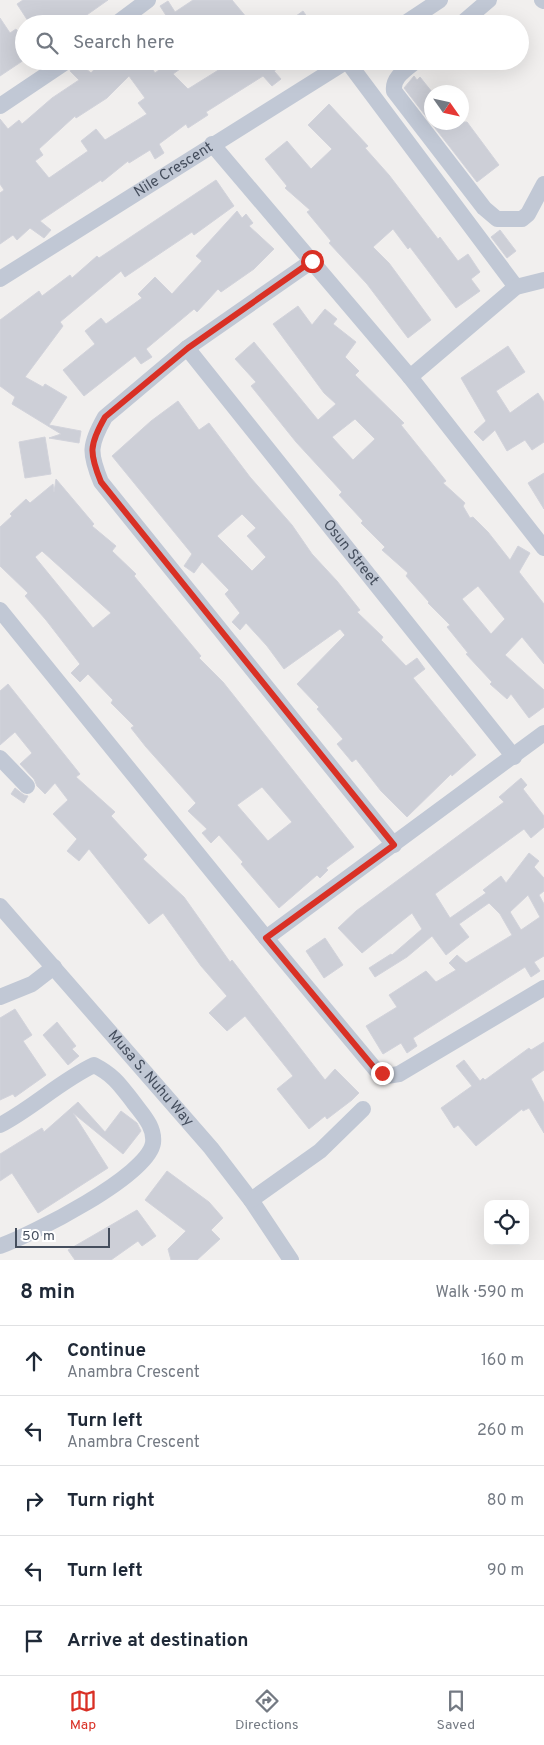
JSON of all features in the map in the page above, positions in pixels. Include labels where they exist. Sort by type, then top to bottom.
[{"type":"street","points":[[128,15],[148,0]]},
{"type":"street","points":[[418,15],[440,0]]},
{"type":"street","points":[[471,15],[489,0]]},
{"type":"street","points":[[0,106],[54,70]]},
{"type":"street","name":"Nile Crescent","points":[[0,279],[332,70]]},
{"type":"street","points":[[354,70],[516,287]]},
{"type":"street","points":[[405,70],[398,76],[393,86],[394,91],[484,208],[498,219],[522,219],[528,214],[544,184]]},
{"type":"street","points":[[212,144],[410,377],[544,548]]},
{"type":"street","points":[[312,261],[188,348],[105,417],[98,430],[92,459],[101,482],[394,845]]},
{"type":"street","points":[[410,377],[516,287],[544,280]]},
{"type":"street","name":"Osun Street","points":[[188,348],[514,757]]},
{"type":"street","points":[[0,610],[266,938],[376,1070],[387,1076],[399,1074],[544,988]]},
{"type":"street","points":[[266,938],[514,757],[544,733]]},
{"type":"street","points":[[0,758],[27,786]]},
{"type":"street","name":"Musa S. Nuhu Way","points":[[0,906],[211,1148],[251,1200],[291,1260]]},
{"type":"street","points":[[0,998],[32,984],[54,967]]},
{"type":"street","points":[[0,1124],[19,1115],[78,1073],[94,1065],[112,1074],[150,1125],[153,1144],[143,1159],[86,1205],[0,1246]]},
{"type":"street","points":[[251,1200],[320,1151],[363,1109]]},
{"type":"building","points":[[23,0],[108,0],[87,15],[24,15],[17,4]]},
{"type":"building","points":[[193,0],[232,0],[244,15],[166,15],[160,6],[168,1],[175,12]]},
{"type":"building","points":[[303,11],[306,15],[297,15]]},
{"type":"building","points":[[0,18],[10,33],[15,30],[15,66],[0,76]]},
{"type":"building","points":[[71,70],[88,70],[91,73],[94,70],[153,70],[155,73],[159,70],[179,70],[173,74],[188,89],[219,70],[275,70],[274,71],[281,79],[272,86],[263,76],[206,112],[208,115],[188,128],[186,124],[159,144],[164,153],[155,159],[150,150],[129,163],[128,161],[102,182],[101,180],[40,221],[51,230],[44,238],[30,228],[17,240],[13,235],[0,244],[0,193],[4,190],[0,184],[0,119],[8,129],[19,120],[22,124],[52,98],[79,80]],"holes":[[[129,76],[145,98],[138,103],[147,114],[105,140],[96,129],[81,141],[88,151],[49,178],[35,161],[43,155],[39,149],[75,116],[76,118],[107,98]]]},
{"type":"building","points":[[414,76],[417,80],[420,77],[426,85],[424,85],[424,114],[404,88]]},
{"type":"building","points":[[329,104],[368,146],[365,148],[389,175],[438,239],[440,237],[458,261],[468,254],[480,272],[471,279],[480,291],[456,308],[410,247],[408,249],[393,229],[373,247],[389,263],[431,320],[408,338],[367,284],[329,243],[331,241],[307,212],[310,210],[285,188],[287,186],[265,159],[287,141],[311,169],[332,149],[308,125]]},
{"type":"building","points":[[469,125],[499,165],[477,182],[437,130],[469,130]]},
{"type":"building","points":[[216,180],[234,206],[194,235],[192,232],[125,277],[121,271],[60,322],[63,326],[25,377],[43,387],[45,384],[67,397],[49,425],[81,431],[79,443],[49,438],[61,434],[12,404],[15,397],[0,386],[0,320],[39,291],[42,296],[70,275],[72,278],[97,256],[99,258]]},
{"type":"building","points":[[237,211],[242,218],[246,214],[253,223],[249,226],[274,249],[254,269],[221,292],[218,289],[197,312],[194,309],[146,349],[152,357],[141,364],[135,356],[84,396],[63,370],[95,344],[85,331],[101,318],[106,324],[142,298],[138,294],[155,277],[172,294],[202,261],[196,256]]},
{"type":"building","points":[[500,230],[516,251],[507,258],[491,237]]},
{"type":"building","points":[[298,306],[312,325],[325,309],[337,319],[333,324],[356,342],[345,357],[359,371],[355,375],[404,423],[401,425],[446,481],[443,483],[465,503],[463,506],[470,518],[473,517],[488,532],[510,560],[518,546],[530,553],[519,572],[544,604],[544,664],[522,637],[505,655],[544,690],[544,707],[529,718],[511,694],[507,699],[490,684],[492,682],[466,654],[468,653],[447,627],[450,625],[428,603],[406,576],[408,573],[382,550],[385,547],[361,523],[363,521],[339,495],[342,492],[296,442],[251,386],[256,382],[235,359],[254,342],[318,420],[336,404],[324,393],[273,324]],"holes":[[[355,419],[375,439],[353,460],[332,437]],[[478,586],[505,619],[491,634],[462,599]]]},
{"type":"building","points":[[508,346],[525,372],[496,391],[510,413],[538,393],[544,402],[544,442],[532,450],[525,440],[507,451],[495,430],[483,441],[474,432],[486,421],[461,378]]},
{"type":"building","points":[[178,401],[199,430],[209,423],[250,477],[292,525],[312,554],[360,610],[357,612],[383,637],[381,640],[406,666],[417,658],[425,669],[413,678],[476,755],[452,776],[451,774],[407,817],[381,791],[356,759],[352,762],[337,744],[343,739],[317,709],[319,707],[297,684],[345,635],[340,629],[284,669],[267,646],[246,623],[240,630],[232,622],[240,613],[225,594],[229,590],[202,562],[194,573],[184,566],[192,554],[112,456],[151,421]],"holes":[[[242,514],[256,528],[247,536],[266,557],[252,571],[217,536]]]},
{"type":"building","points":[[45,437],[51,474],[25,478],[19,442]]},
{"type":"building","points":[[544,473],[544,509],[528,483]]},
{"type":"building","points":[[56,479],[94,524],[92,526],[116,546],[112,551],[136,574],[134,576],[201,656],[199,658],[223,682],[354,847],[326,868],[328,870],[320,878],[317,875],[279,908],[219,835],[211,843],[202,833],[207,829],[188,811],[196,803],[146,747],[131,728],[134,726],[111,703],[113,700],[88,674],[80,682],[71,673],[80,664],[25,596],[28,593],[0,566],[0,527],[12,516],[10,514],[26,499],[30,503],[53,484],[54,492]],"holes":[[[42,551],[111,613],[93,628],[35,557]],[[262,787],[292,822],[268,841],[237,805]]]},
{"type":"building","points":[[8,684],[80,774],[76,777],[115,812],[111,816],[147,855],[143,859],[184,897],[230,962],[232,960],[325,1080],[335,1069],[359,1093],[352,1100],[327,1119],[325,1116],[309,1129],[277,1089],[293,1076],[245,1016],[227,1031],[209,1013],[227,996],[201,966],[163,913],[149,924],[89,849],[79,861],[67,851],[77,839],[53,814],[68,800],[55,783],[45,794],[37,786],[34,779],[20,764],[32,753],[15,732],[0,745],[0,691]]},
{"type":"building","points":[[521,778],[527,785],[523,789],[544,816],[544,827],[531,838],[524,829],[435,894],[450,918],[486,893],[483,890],[501,876],[506,883],[529,853],[539,861],[534,867],[544,878],[544,891],[539,895],[544,904],[544,956],[534,962],[540,971],[531,977],[525,967],[413,1038],[417,1046],[407,1053],[401,1043],[383,1054],[366,1026],[397,1007],[389,995],[426,971],[436,982],[456,970],[449,963],[457,955],[466,963],[512,935],[500,914],[489,903],[459,924],[469,937],[446,955],[432,936],[407,957],[375,977],[369,968],[392,955],[422,929],[412,913],[362,953],[338,928],[356,911],[504,802],[499,797]],"holes":[[[528,895],[540,917],[521,930],[510,912]]]},
{"type":"building","points":[[15,788],[28,796],[24,803],[11,794]]},
{"type":"building","points":[[325,938],[343,965],[324,978],[306,951]]},
{"type":"building","points":[[15,1009],[32,1035],[23,1041],[46,1075],[15,1097],[13,1094],[0,1100],[0,1018]]},
{"type":"building","points":[[57,1022],[76,1046],[72,1049],[79,1056],[68,1065],[43,1035]]},
{"type":"building","points":[[544,1042],[544,1070],[531,1079],[544,1103],[544,1133],[529,1108],[523,1111],[522,1109],[476,1146],[458,1125],[454,1128],[441,1108],[472,1086],[456,1066],[464,1060],[480,1081],[483,1078],[485,1080],[529,1048],[531,1050]]},
{"type":"building","points":[[78,1102],[105,1132],[121,1111],[137,1123],[141,1131],[123,1154],[73,1113],[108,1168],[38,1213],[12,1173],[0,1181],[0,1154],[42,1128],[44,1132]]},
{"type":"building","points":[[167,1171],[209,1202],[223,1218],[211,1230],[220,1239],[197,1260],[171,1260],[168,1249],[186,1231],[145,1200]]},
{"type":"building","points":[[137,1210],[156,1236],[142,1246],[138,1241],[111,1260],[75,1260],[68,1250]]},
{"type":"route","points":[[312,261],[188,348],[105,417],[93,445],[92,459],[101,482],[394,845],[266,938],[376,1070],[382,1073]]}]
